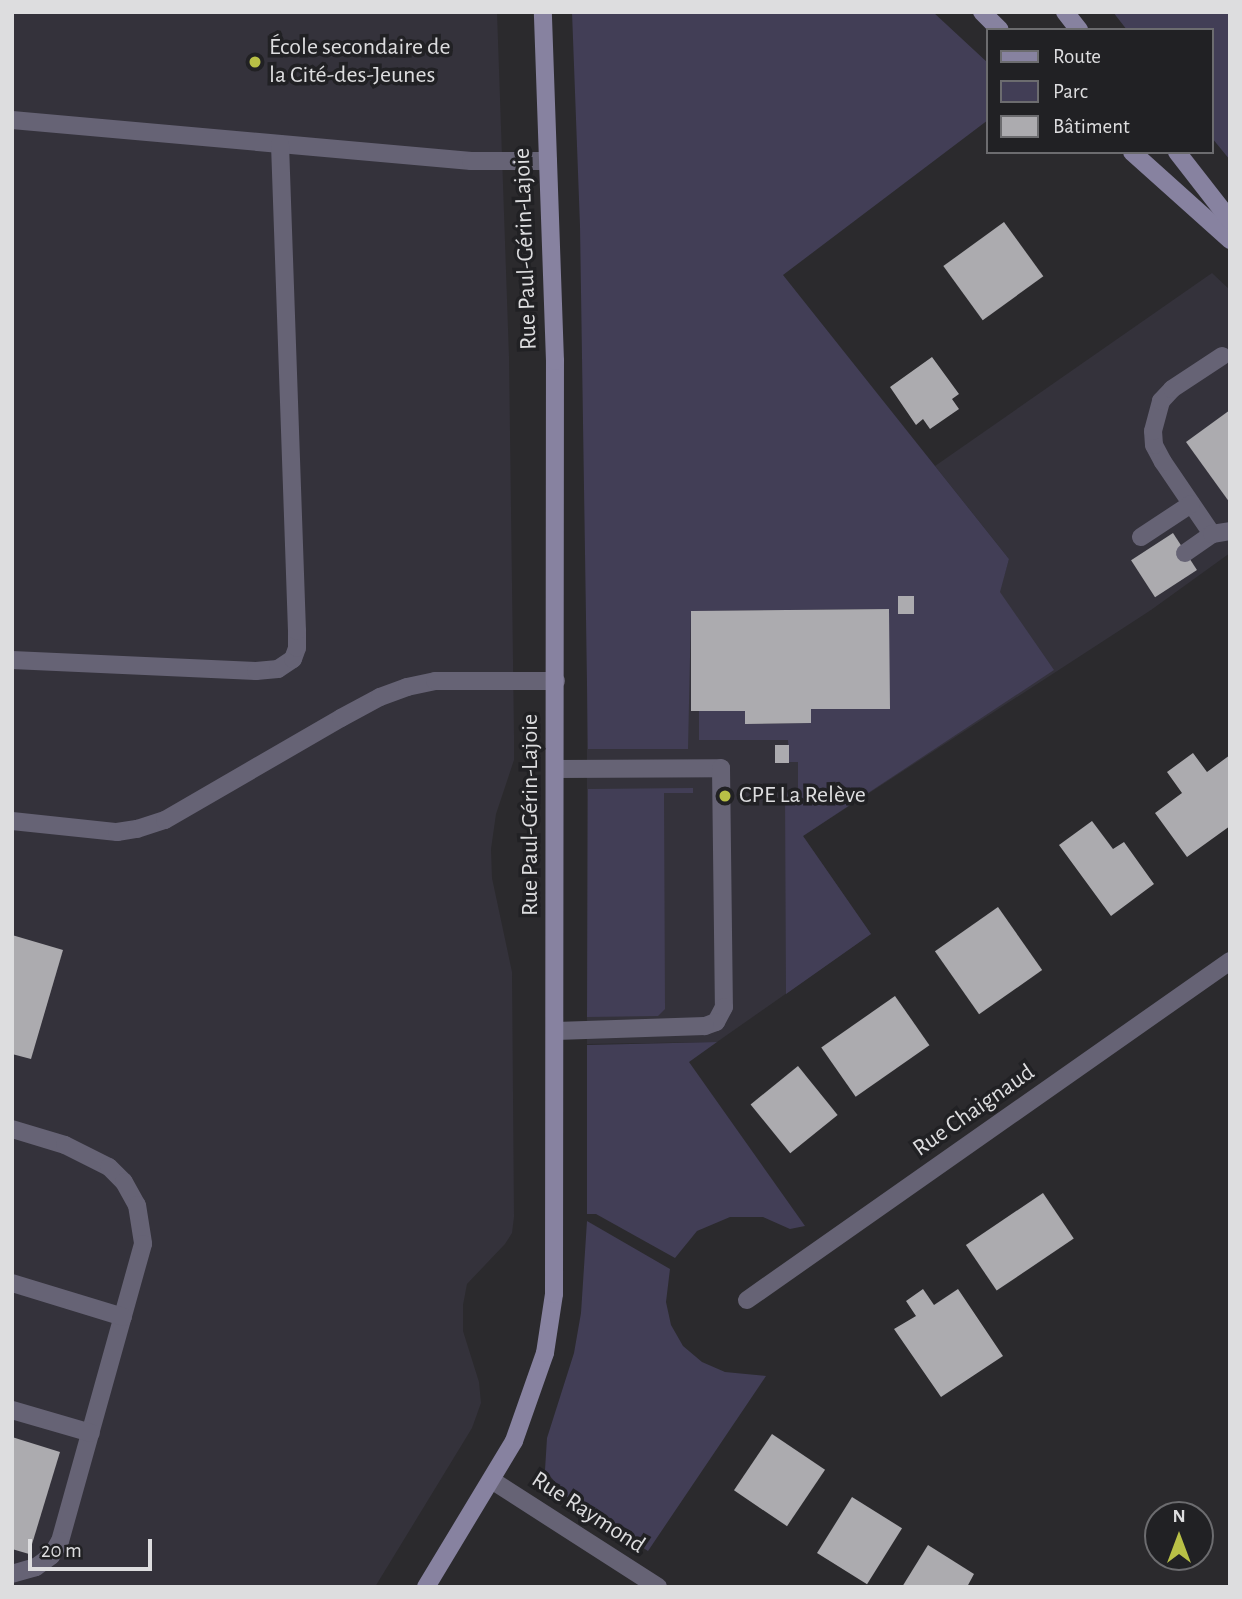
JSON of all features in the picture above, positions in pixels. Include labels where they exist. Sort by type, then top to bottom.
[{"type":"street","name":"Rue Paul-Gérin-Lajoie","points":[[426,1587],[493,1481],[526,1411],[551,1322],[556,1259],[555,361],[543,12]]},
{"type":"street","points":[[982,12],[998,28]]},
{"type":"street","points":[[1065,12],[1077,28]]},
{"type":"street","points":[[12,120],[471,161],[548,161]]},
{"type":"street","points":[[12,660],[256,671],[278,669],[293,659],[297,648],[297,631],[280,144]]},
{"type":"street","points":[[1134,154],[1230,240]]},
{"type":"street","points":[[1179,154],[1230,220]]},
{"type":"street","points":[[1185,553],[1221,533],[1191,504],[1154,444],[1156,412],[1172,389],[1227,357]]},
{"type":"street","points":[[1141,537],[1191,504]]},
{"type":"street","points":[[12,821],[117,832],[137,829],[165,820],[341,718],[380,697],[407,687],[435,681],[556,681]]},
{"type":"street","points":[[555,769],[721,768],[724,1007],[716,1023],[705,1026],[556,1031]]},
{"type":"street","name":"Rue Chaignaud","points":[[747,1300],[1230,961]]},
{"type":"street","points":[[12,1129],[92,1156],[124,1182],[137,1205],[143,1244],[60,1541],[51,1556],[36,1567],[12,1574]]},
{"type":"street","points":[[12,1283],[123,1317]]},
{"type":"street","points":[[12,1410],[91,1433]]},
{"type":"street","name":"Rue Raymond","points":[[493,1481],[658,1587]]},
{"type":"shaded area","points":[[12,12],[497,12],[509,357],[514,760],[496,814],[491,849],[492,878],[512,972],[514,1217],[512,1233],[505,1244],[467,1284],[463,1305],[463,1331],[479,1382],[481,1403],[472,1428],[375,1587],[12,1587]]},
{"type":"shaded area","name":"CPE La Relève","points":[[1212,273],[1230,290],[1230,553],[1151,610],[803,836],[871,934],[717,1042],[587,1044],[587,589],[999,592],[1009,559],[935,466]]},
{"type":"green space","points":[[572,12],[933,12],[986,61],[986,122],[783,275],[1009,559],[1000,592],[1054,670],[803,836],[871,934],[786,994],[785,791],[798,791],[798,762],[789,762],[788,740],[699,740],[699,711],[745,711],[746,724],[811,723],[811,709],[889,709],[889,609],[691,611],[688,749],[588,749],[580,226]]},
{"type":"green space","points":[[1113,12],[1230,12],[1230,160],[1214,140],[1214,28],[1125,28]]},
{"type":"green space","points":[[693,788],[693,793],[664,793],[665,1009],[658,1016],[587,1017],[588,789]]},
{"type":"green space","points":[[717,1042],[689,1062],[805,1226],[790,1229],[763,1217],[730,1217],[697,1231],[675,1258],[596,1214],[587,1214],[587,1045]]},
{"type":"green space","points":[[587,1221],[670,1269],[666,1302],[671,1325],[683,1346],[702,1362],[725,1372],[766,1376],[648,1551],[569,1499],[545,1470],[547,1438],[574,1353],[581,1313]]},
{"type":"building","points":[[1004,222],[1043,276],[983,320],[943,266]]},
{"type":"building","points":[[932,357],[959,394],[952,399],[959,409],[930,429],[923,419],[916,425],[890,387]]},
{"type":"building","points":[[1230,410],[1230,503],[1186,442]]},
{"type":"building","points":[[1173,533],[1197,570],[1155,597],[1131,560]]},
{"type":"building","points":[[898,596],[914,596],[914,614],[898,614]]},
{"type":"building","points":[[889,609],[890,709],[811,709],[811,723],[745,724],[745,711],[691,711],[691,611]]},
{"type":"building","points":[[775,745],[789,745],[789,763],[775,763]]},
{"type":"building","points":[[1193,753],[1207,772],[1230,755],[1230,826],[1187,857],[1155,813],[1182,793],[1167,772]]},
{"type":"building","points":[[1092,821],[1113,849],[1124,842],[1154,884],[1111,916],[1059,845]]},
{"type":"building","points":[[998,907],[1042,970],[979,1014],[935,951]]},
{"type":"building","points":[[12,935],[63,950],[31,1059],[12,1054]]},
{"type":"building","points":[[895,996],[929,1045],[856,1097],[821,1048]]},
{"type":"building","points":[[798,1066],[838,1115],[790,1153],[751,1104]]},
{"type":"building","points":[[1043,1193],[1074,1239],[997,1291],[966,1245]]},
{"type":"building","points":[[923,1289],[934,1305],[958,1289],[1003,1356],[941,1397],[894,1329],[916,1316],[906,1301]]},
{"type":"building","points":[[772,1434],[825,1470],[787,1526],[734,1490]]},
{"type":"building","points":[[12,1437],[60,1452],[29,1554],[12,1549]]},
{"type":"building","points":[[852,1497],[902,1528],[867,1584],[817,1553]]},
{"type":"building","points":[[928,1545],[974,1574],[967,1587],[902,1587]]},
{"type":"place","name":"École secondaire de la Cité-des-Jeunes","points":[[255,62]]},
{"type":"place","name":"CPE La Relève","points":[[725,796]]}]
